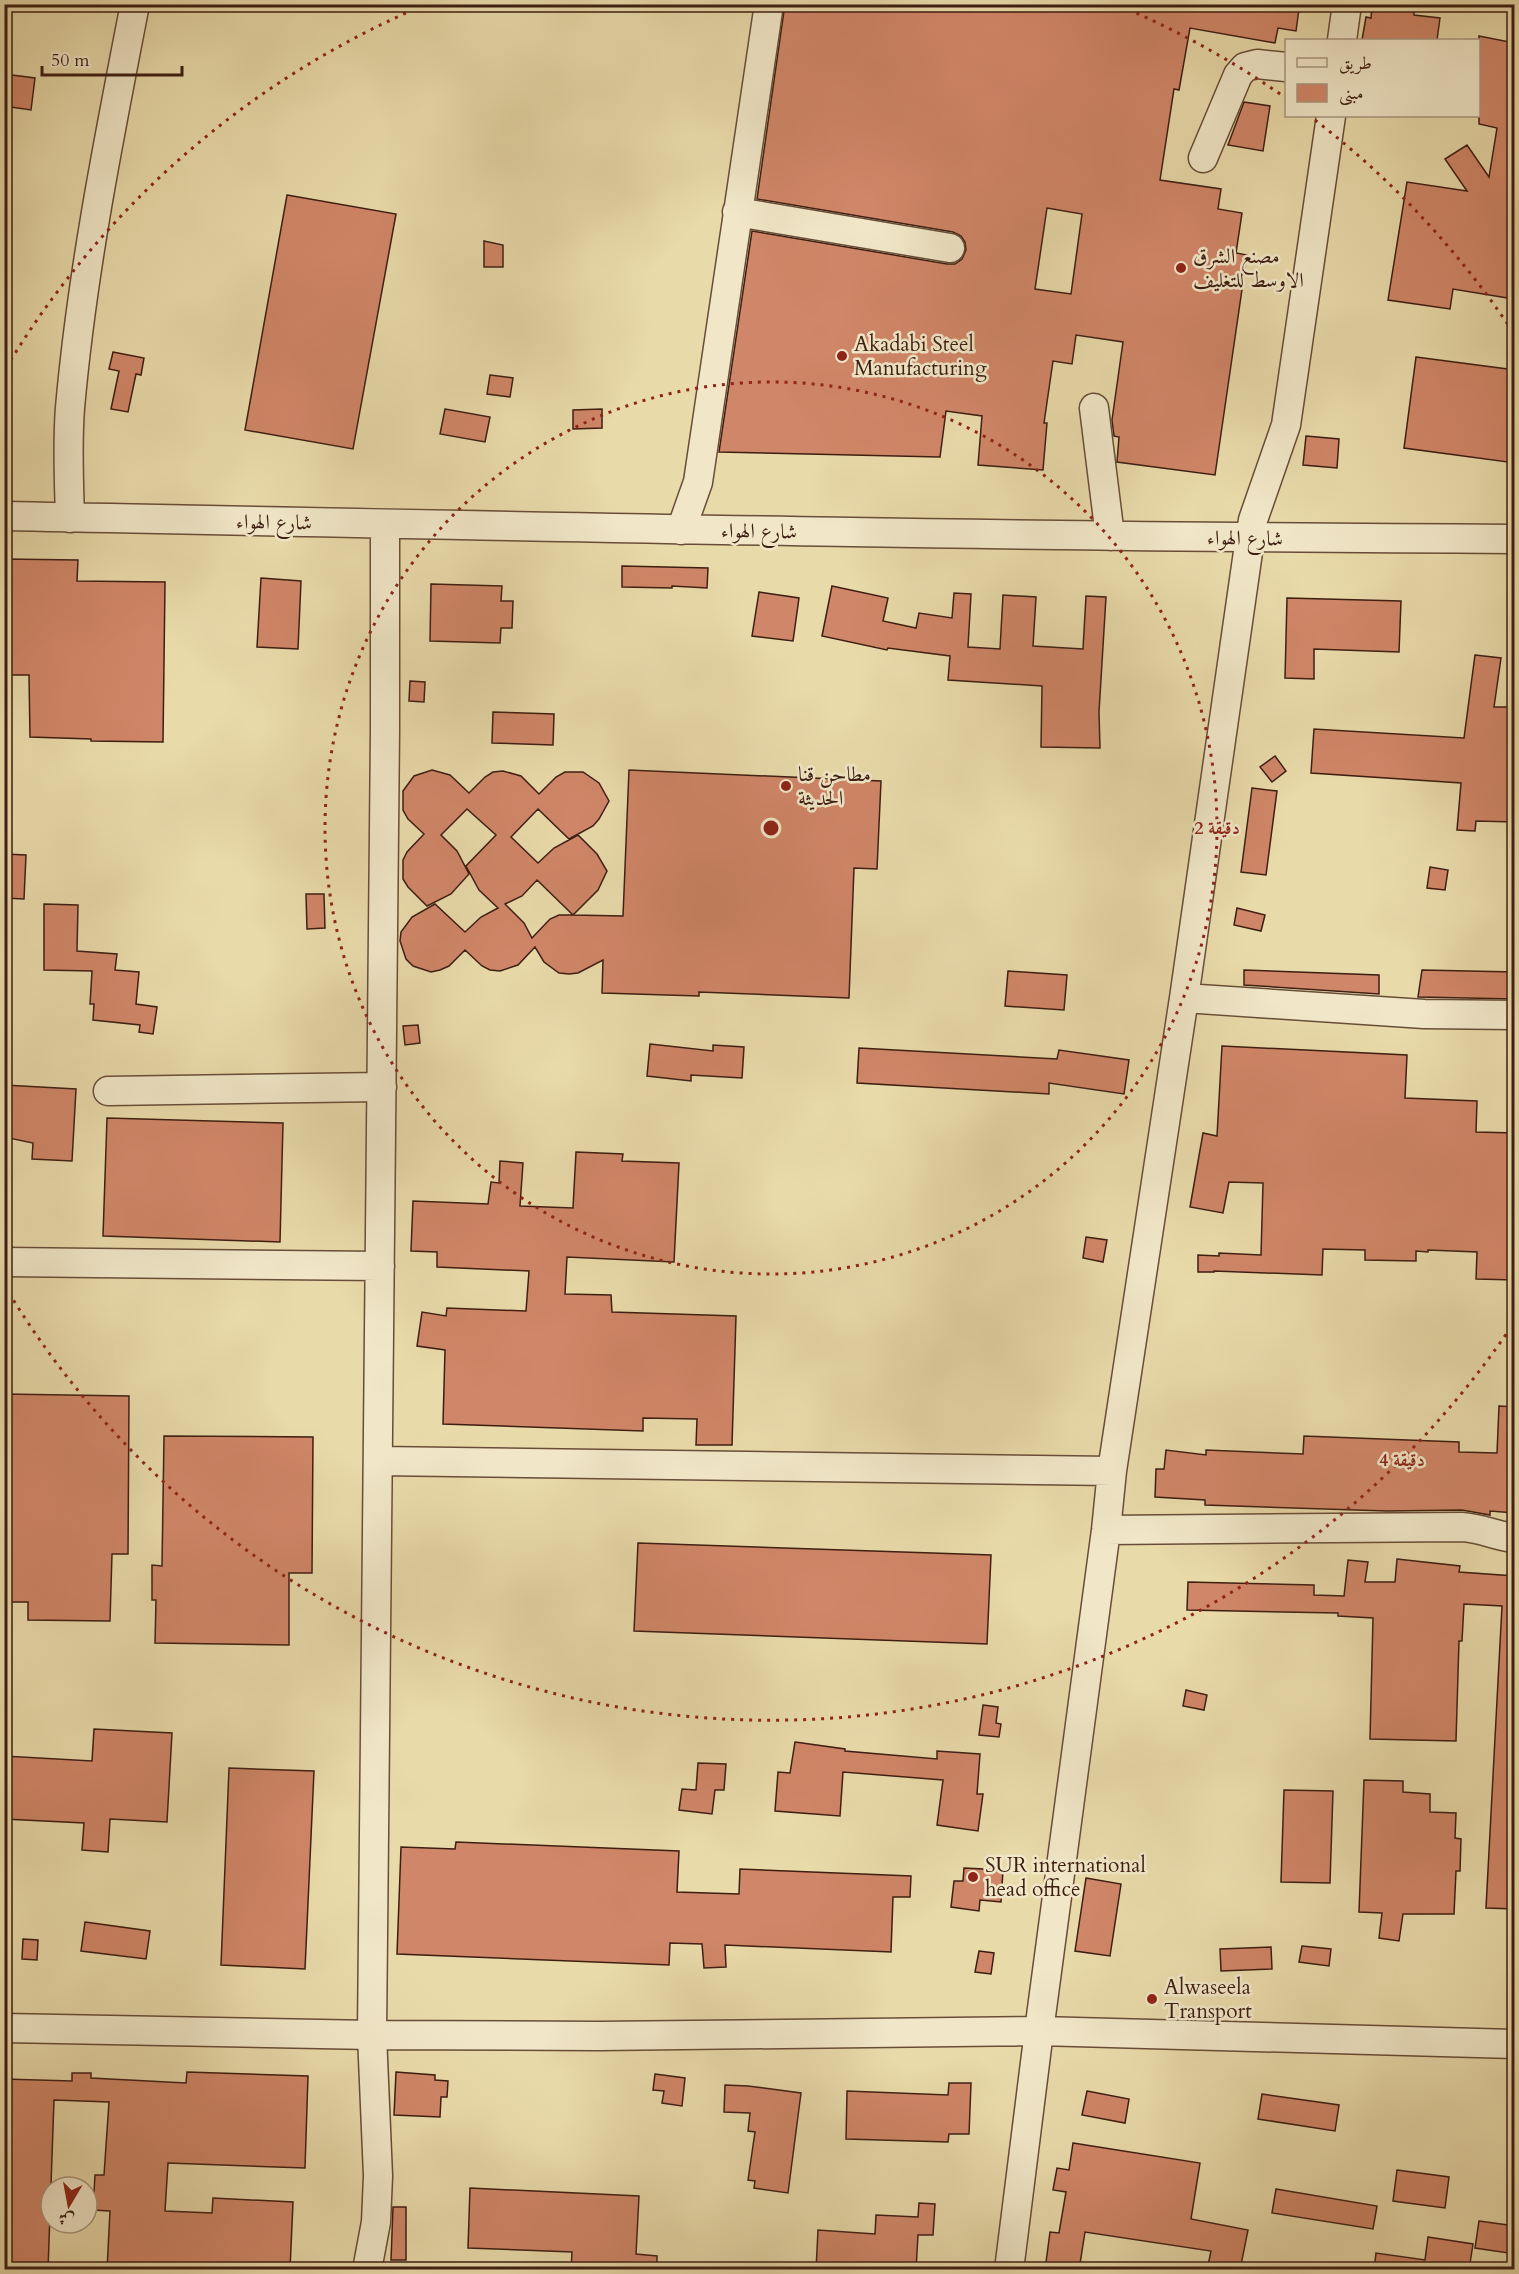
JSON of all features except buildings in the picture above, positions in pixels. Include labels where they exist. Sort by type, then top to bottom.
[{"type":"street","points":[[69,518],[70,410],[83,291],[104,164],[135,4]]},
{"type":"street","points":[[681,530],[698,482],[769,4]]},
{"type":"street","points":[[1342,39],[1347,4]]},
{"type":"street","points":[[1203,158],[1238,75],[1245,67],[1257,64],[1285,67]]},
{"type":"street","points":[[1009,2270],[1107,1530],[1112,1471],[1184,998],[1250,538],[1253,520],[1286,425],[1331,117]]},
{"type":"street","points":[[737,212],[950,248]]},
{"type":"street","points":[[1094,408],[1110,536]]},
{"type":"street","name":"شارع الهواء","points":[[4,516],[681,530],[1250,538],[1515,539]]},
{"type":"street","points":[[367,2270],[376,2222],[378,2176],[372,2035],[385,741],[385,524]]},
{"type":"street","points":[[1184,998],[1424,1014],[1515,1015]]},
{"type":"street","points":[[108,1091],[382,1087]]},
{"type":"street","points":[[4,1262],[380,1266]]},
{"type":"street","points":[[378,1461],[1112,1471]]},
{"type":"street","points":[[1107,1530],[1477,1527],[1499,1536],[1515,1538]]},
{"type":"street","points":[[4,2028],[372,2035],[599,2036],[1039,2031],[1515,2044]]},
{"type":"place","name":"مصنع الشرق الاوسط للتغليف","points":[[1181,268]]},
{"type":"place","name":"Akadabi Steel Manufacturing","points":[[842,356]]},
{"type":"place","name":"مطاحن قنا الحديثة","points":[[786,786]]},
{"type":"place","name":"SUR international head office","points":[[973,1877]]},
{"type":"place","name":"Alwaseela Transport","points":[[1152,1999]]}]
